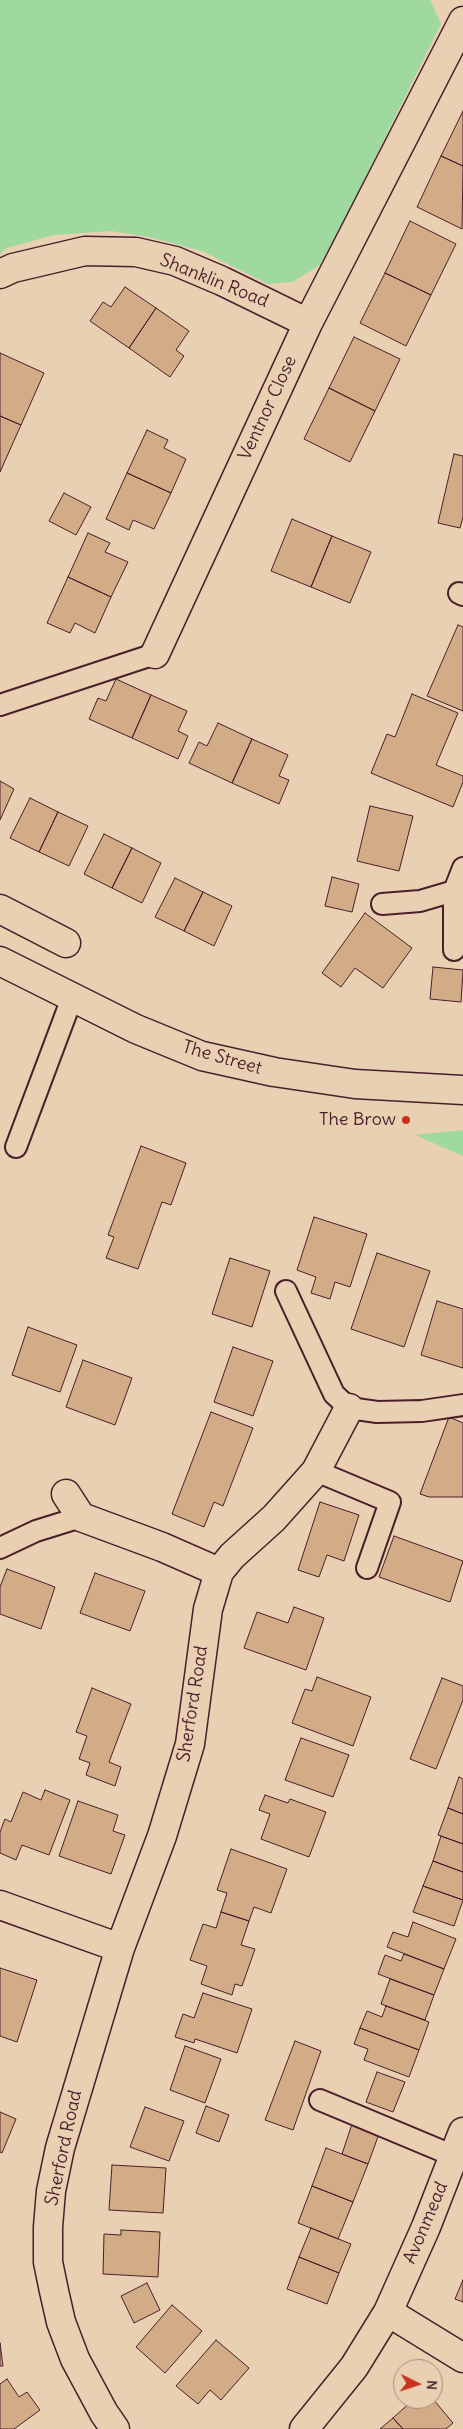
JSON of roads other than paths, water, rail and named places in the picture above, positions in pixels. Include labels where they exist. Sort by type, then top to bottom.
[{"type":"street","name":"Ventnor Close","points":[[155,654],[308,323],[463,21]]},
{"type":"street","name":"Shanklin Road","points":[[0,274],[13,268],[85,250],[136,252],[175,261],[308,323]]},
{"type":"street","points":[[0,909],[66,943]]},
{"type":"street","name":"The Street","points":[[0,961],[136,1029],[202,1056],[240,1066],[355,1084],[463,1090]]},
{"type":"street","name":"Sherford Road","points":[[115,2429],[104,2413],[75,2359],[61,2322],[48,2262],[50,2192],[60,2148],[120,1948],[162,1836],[190,1744],[208,1609],[219,1572],[232,1556],[274,1518],[316,1471],[349,1408]]},
{"type":"street","points":[[66,1494],[82,1517],[162,1547],[219,1572]]},
{"type":"street","points":[[0,1905],[120,1948]]},
{"type":"street","name":"Avonmead","points":[[304,2429],[354,2367],[388,2312],[426,2227],[458,2144]]},
{"type":"street","points":[[388,2312],[463,2358]]},
{"type":"lane","name":"Ventnor Close","points":[[0,706],[155,654]]},
{"type":"lane","points":[[454,950],[454,891],[463,868]]},
{"type":"lane","points":[[382,904],[420,900],[454,891]]},
{"type":"lane","points":[[16,1147],[72,998]]},
{"type":"lane","points":[[286,1291],[334,1394],[349,1408],[377,1412],[422,1411],[463,1405]]},
{"type":"lane","points":[[316,1471],[390,1502],[367,1568]]},
{"type":"lane","points":[[0,1548],[36,1531],[82,1517]]},
{"type":"lane","points":[[320,2100],[458,2144]]},
{"type":"place","name":"The Brow","points":[[406,1120]]}]
